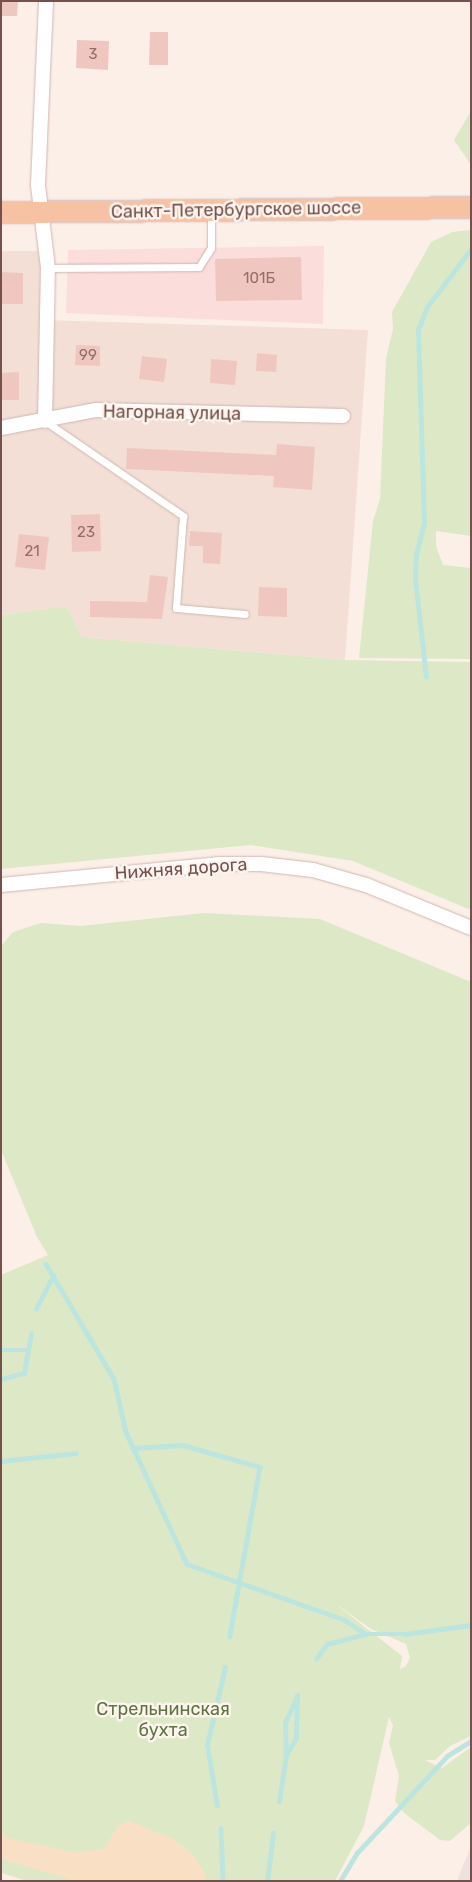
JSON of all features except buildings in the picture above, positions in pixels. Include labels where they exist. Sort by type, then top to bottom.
[{"type":"main road","name":"Санкт-Петербургское шоссе","points":[[1,212],[42,205],[471,193]]},
{"type":"main road","name":"Санкт-Петербургское шоссе","points":[[1,198],[42,205],[211,210],[471,207]]},
{"type":"street","points":[[45,421],[48,268],[42,205],[38,186],[46,1]]},
{"type":"street","name":"Нагорная улица","points":[[1,428],[96,410],[343,416]]},
{"type":"street","name":"Нижняя дорога","points":[[1,885],[218,864],[261,864],[313,870],[366,885],[471,928]]},
{"type":"lane","points":[[48,268],[199,267],[211,248],[211,210]]},
{"type":"lane","points":[[45,421],[183,516],[176,608],[245,614]]},
{"type":"shaded area","points":[[324,246],[323,324],[66,313],[68,250]]},
{"type":"shaded area","points":[[1,251],[43,251],[43,320],[368,330],[345,660],[82,637],[66,606],[1,615]]},
{"type":"shaded area","points":[[471,1846],[471,1881],[457,1881]]},
{"type":"green space","points":[[471,111],[471,165],[454,140]]},
{"type":"green space","points":[[471,230],[471,536],[436,531],[436,546],[443,565],[471,568],[471,659],[359,658],[373,521],[380,499],[386,358],[393,329],[392,312],[431,242],[452,232]]},
{"type":"green space","points":[[66,606],[82,637],[345,660],[471,662],[471,910],[353,861],[251,845],[1,869],[1,615]]},
{"type":"green space","name":"Стрельнинская бухта","points":[[204,913],[320,919],[471,982],[471,1736],[450,1746],[435,1760],[425,1760],[442,1768],[471,1747],[471,1823],[450,1841],[440,1840],[404,1813],[395,1801],[399,1776],[389,1743],[393,1725],[389,1717],[364,1826],[335,1881],[27,1881],[1,1873],[1,1275],[48,1255],[37,1237],[1,1150],[1,946],[13,932],[41,923],[80,926]],"holes":[[[333,1602],[371,1629],[406,1644],[410,1658],[406,1666],[400,1669],[402,1656]]]},
{"type":"sand","points":[[129,1821],[175,1840],[193,1855],[205,1873],[206,1881],[77,1881],[1,1859],[1,1831],[7,1838],[74,1852],[104,1849],[118,1826]]},
{"type":"waterway","points":[[426,677],[415,579],[416,555],[424,523],[418,330],[427,307],[471,249]]},
{"type":"waterway","points":[[46,1264],[114,1379],[126,1432],[187,1564],[345,1620],[366,1634]]},
{"type":"waterway","points":[[36,1309],[53,1275]]},
{"type":"waterway","points":[[1,1379],[24,1373],[31,1334]]},
{"type":"waterway","points":[[1,1350],[26,1350]]},
{"type":"waterway","points":[[132,1448],[183,1445],[260,1467],[230,1636]]},
{"type":"waterway","points":[[1,1461],[76,1453]]},
{"type":"waterway","points":[[316,1659],[327,1644],[366,1634],[405,1634],[471,1625]]},
{"type":"waterway","points":[[217,1806],[207,1745],[225,1667]]},
{"type":"waterway","points":[[286,1754],[285,1723],[297,1696]]},
{"type":"waterway","points":[[279,1802],[286,1755],[296,1738],[297,1696]]},
{"type":"waterway","points":[[340,1881],[357,1853],[447,1756],[471,1741]]},
{"type":"waterway","points":[[221,1828],[223,1881]]},
{"type":"waterway","points":[[267,1881],[273,1833]]}]
